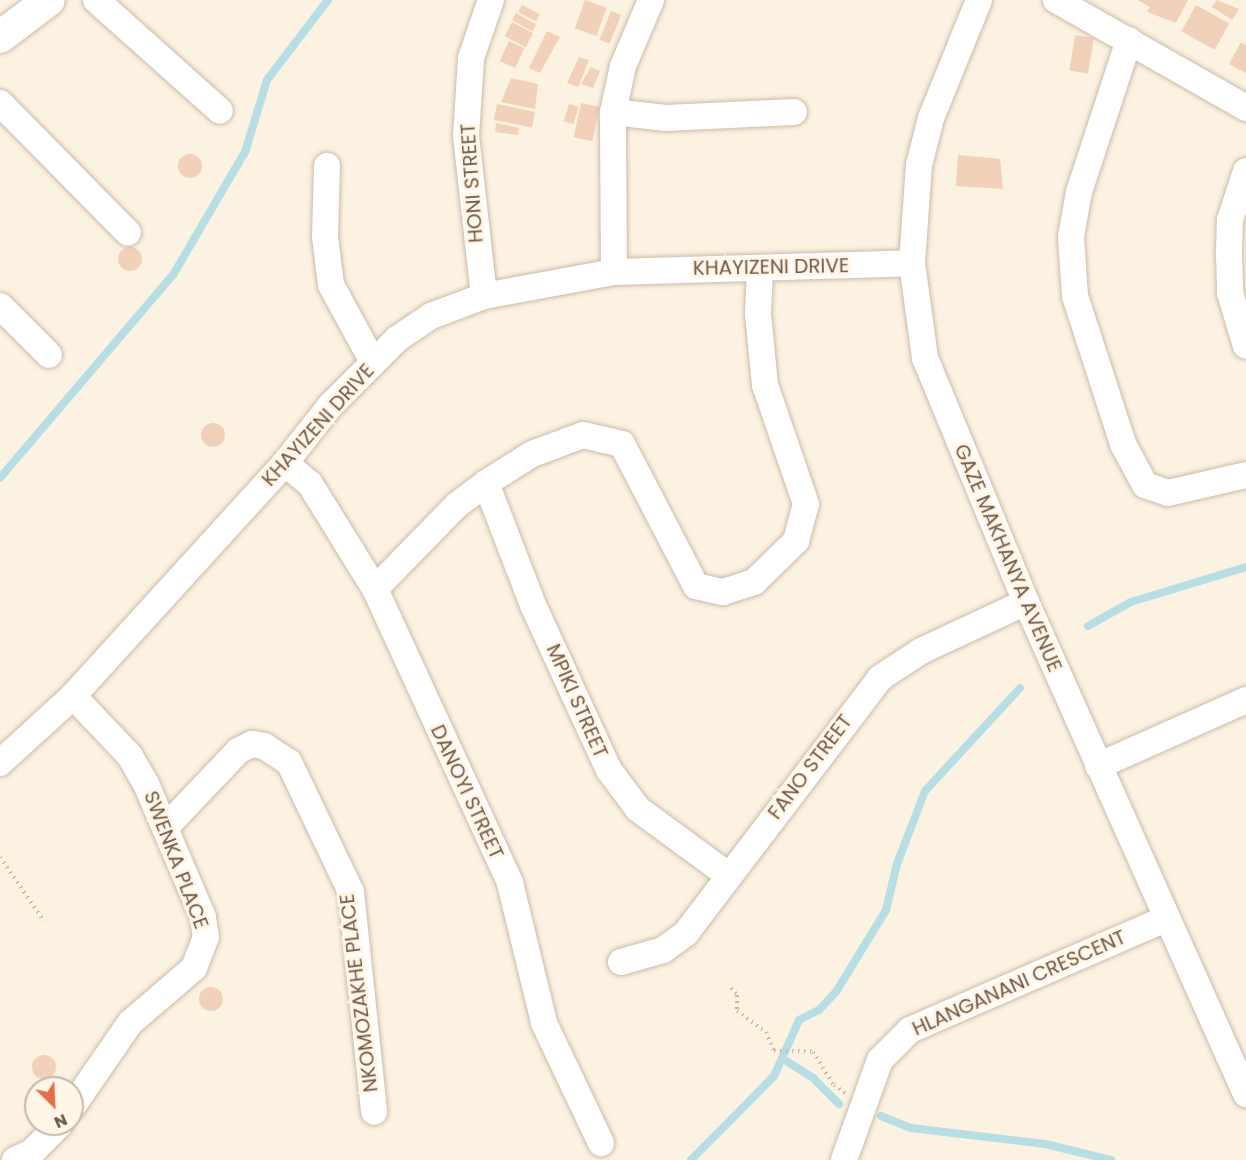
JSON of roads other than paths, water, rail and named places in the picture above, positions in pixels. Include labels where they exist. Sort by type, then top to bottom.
[{"type":"street","points":[[0,37],[49,0]]},
{"type":"street","points":[[96,0],[220,111]]},
{"type":"street","name":"HONI STREET","points":[[484,296],[466,136],[471,58],[490,0]]},
{"type":"street","points":[[614,272],[613,112],[623,66],[651,0]]},
{"type":"street","name":"GAZE MAKHANYA AVENUE","points":[[979,0],[931,118],[919,165],[912,263],[918,322],[937,394],[1165,918],[1246,1094]]},
{"type":"street","points":[[1056,0],[1246,108]]},
{"type":"street","points":[[1129,40],[1079,192],[1071,237],[1075,296],[1123,444],[1144,485],[1168,493],[1246,475]]},
{"type":"street","points":[[0,103],[128,233]]},
{"type":"street","points":[[613,112],[666,118],[794,112]]},
{"type":"street","points":[[327,166],[325,237],[331,285],[373,363]]},
{"type":"street","points":[[1246,171],[1230,220],[1229,256],[1230,293],[1246,346]]},
{"type":"street","name":"KHAYIZENI DRIVE","points":[[0,763],[73,696],[285,463],[330,406],[373,363],[431,316],[484,296],[614,272],[760,270],[912,263]]},
{"type":"street","points":[[375,589],[457,505],[486,483],[559,441],[584,435],[611,438],[631,457],[696,586],[723,592],[754,582],[796,541],[807,504],[765,385],[758,313],[760,270]]},
{"type":"street","points":[[0,306],[49,355]]},
{"type":"street","name":"DANOYI STREET","points":[[285,463],[310,484],[375,589],[510,883],[544,1023],[601,1143]]},
{"type":"street","name":"MPIKI STREET","points":[[486,483],[533,605],[609,770],[638,809],[728,875]]},
{"type":"street","name":"FANO STREET","points":[[621,962],[674,943],[880,678],[921,651],[1026,602]]},
{"type":"street","name":"SWENKA PLACE","points":[[73,696],[130,756],[165,828],[203,917],[203,953],[194,968],[130,1023],[84,1090]]},
{"type":"street","points":[[1098,766],[1244,706]]},
{"type":"street","name":"NKOMOZAKHE PLACE","points":[[165,828],[238,751],[252,744],[264,746],[289,762],[351,892],[374,1112]]},
{"type":"street","name":"HLANGANANI CRESCENT","points":[[843,1160],[880,1060],[910,1029],[1165,918]]},
{"type":"street","points":[[15,1160],[32,1152],[48,1136]]},
{"type":"waterway","points":[[0,478],[173,275],[245,152],[267,80],[328,0]]},
{"type":"waterway","points":[[1088,626],[1131,602],[1246,567]]},
{"type":"waterway","points":[[691,1160],[774,1076],[799,1020],[819,1010],[836,992],[886,910],[897,864],[925,791],[1020,688]]},
{"type":"waterway","points":[[783,1059],[813,1078],[839,1104]]},
{"type":"waterway","points":[[881,1116],[911,1128],[1045,1144],[1111,1160]]}]
